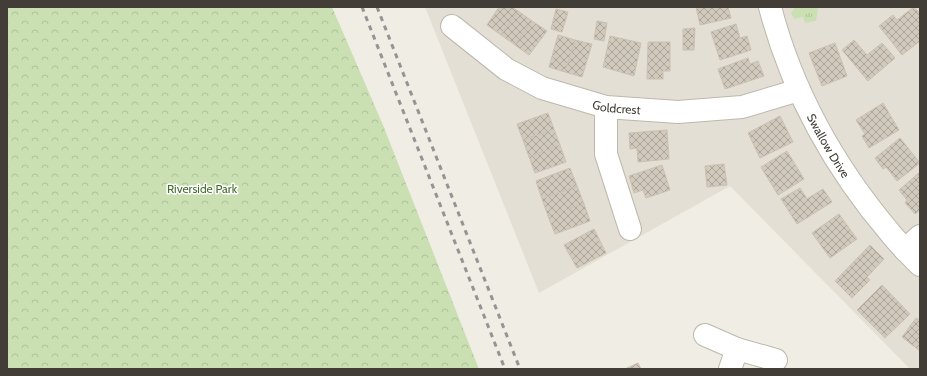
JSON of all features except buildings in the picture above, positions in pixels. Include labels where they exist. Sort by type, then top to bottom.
[{"type":"street","name":"Swallow Drive","points":[[770,7],[799,90],[827,146],[858,192],[886,229],[913,243],[920,266]]},
{"type":"street","name":"Goldcrest","points":[[452,26],[506,69],[542,88],[606,106],[678,112],[742,108],[799,90]]},
{"type":"street","points":[[606,106],[606,154],[630,229]]},
{"type":"street","points":[[705,335],[737,349],[776,360]]},
{"type":"street","points":[[730,369],[737,349]]},
{"type":"shaded area","points":[[425,7],[920,7],[920,369],[910,369],[730,186],[539,293]]},
{"type":"green space","name":"Riverside Park","points":[[7,7],[332,7],[383,125],[479,369],[7,369]]},
{"type":"green space","points":[[795,7],[821,7],[818,9],[816,21],[805,23],[803,17],[794,19],[791,13]]},
{"type":"railway","points":[[362,7],[505,369]]},
{"type":"railway","points":[[377,7],[520,369]]}]
